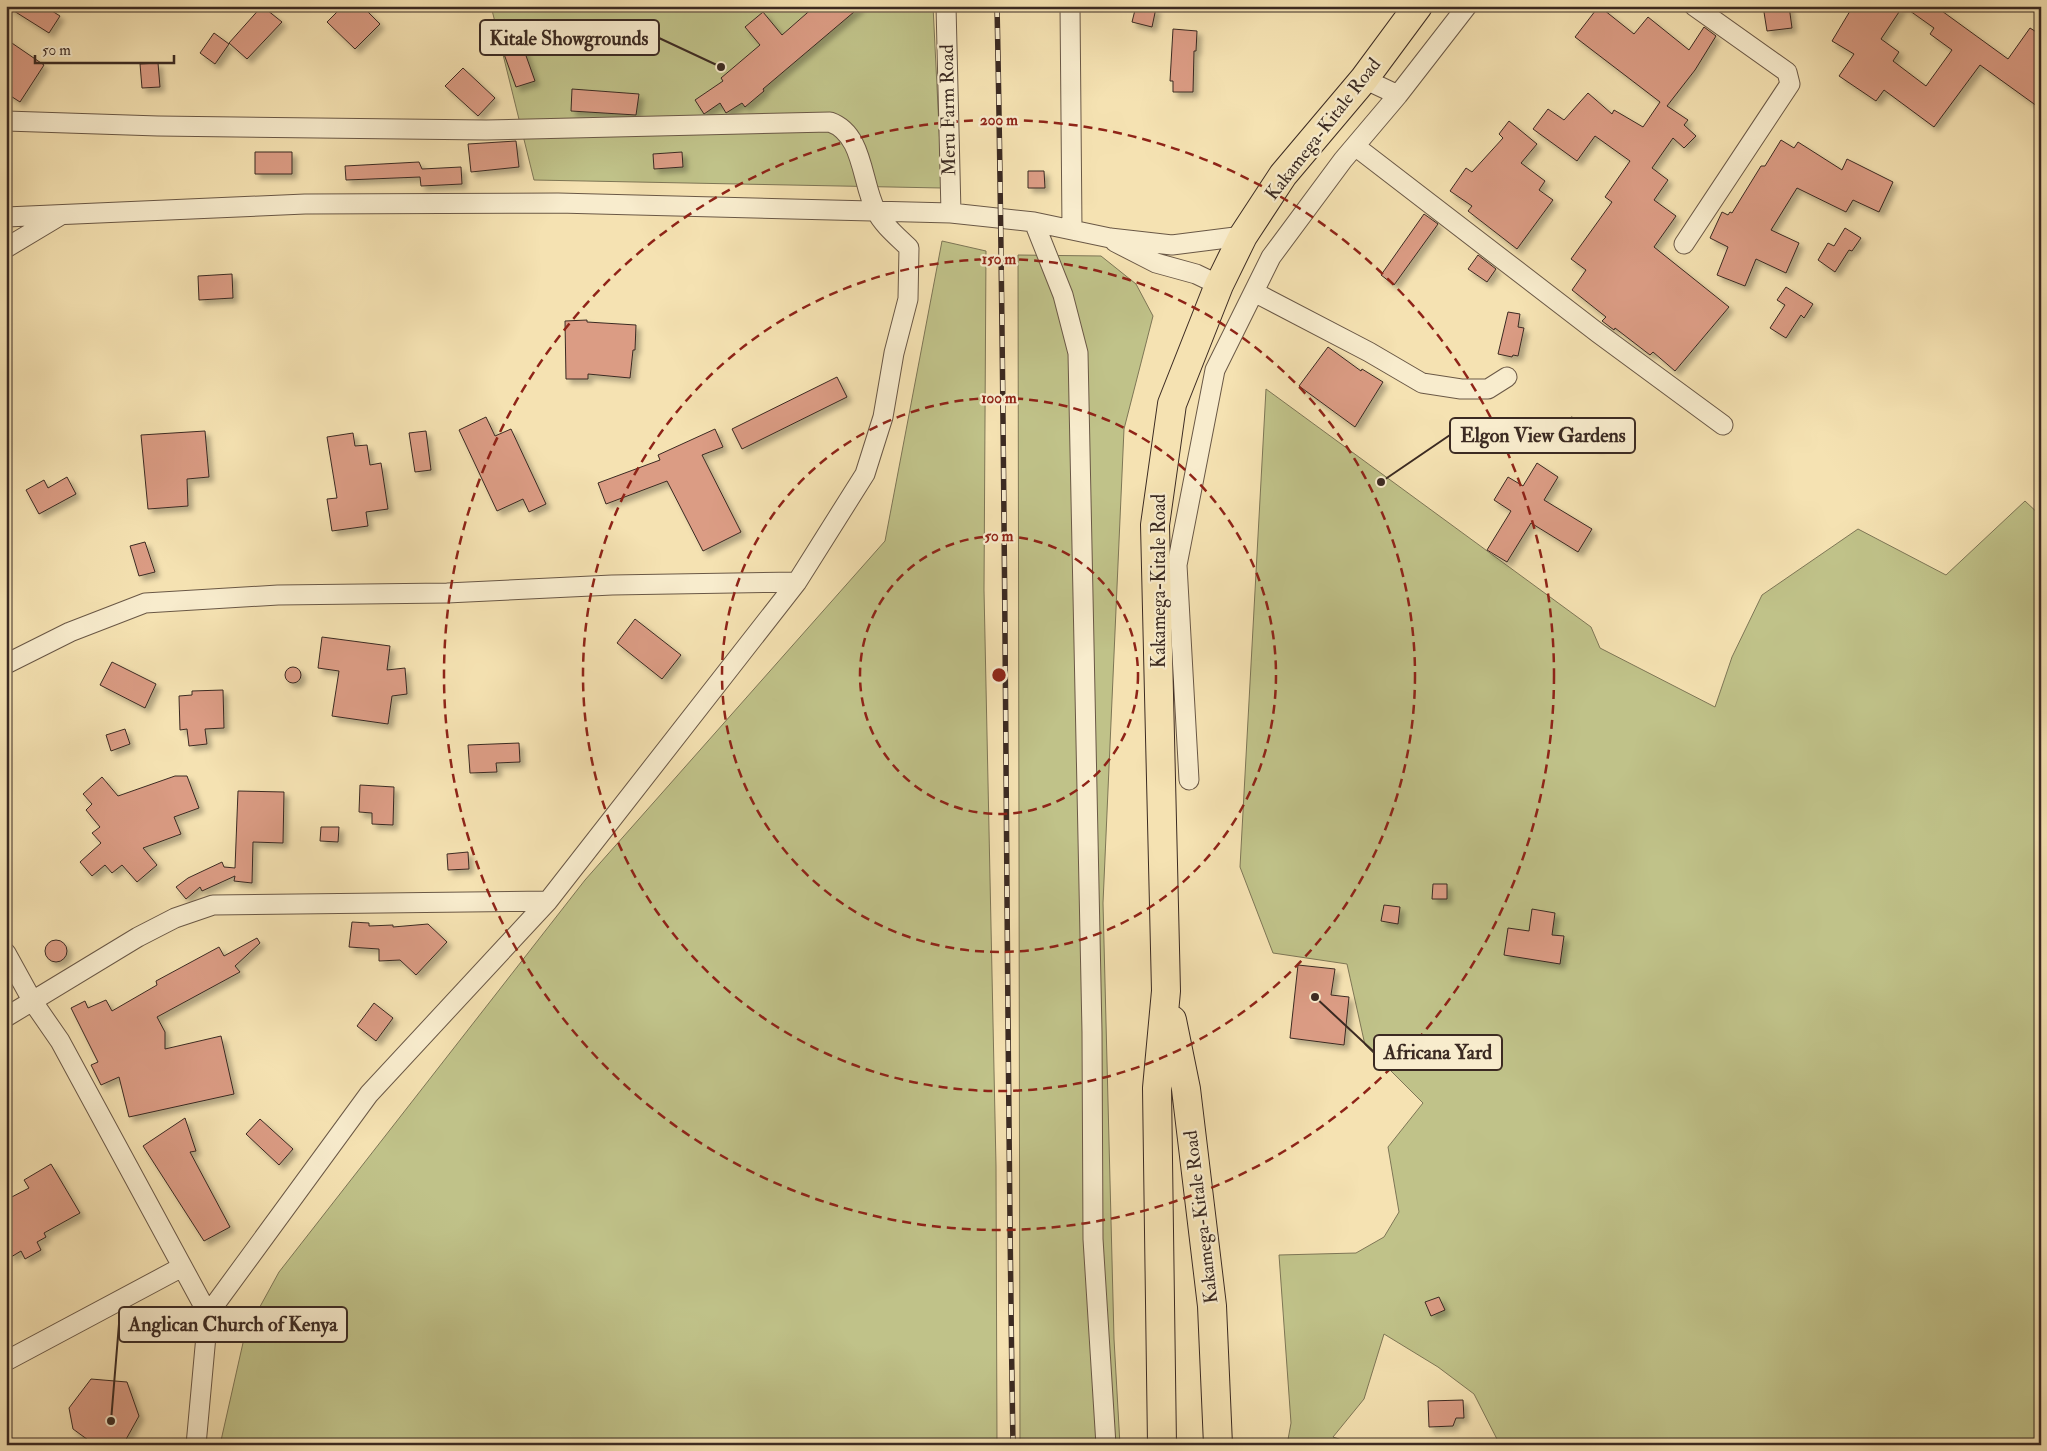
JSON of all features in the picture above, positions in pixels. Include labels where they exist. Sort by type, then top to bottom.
[{"type":"highway","name":"Kakamega-Kitale Road","points":[[1162,1445],[1157,1088],[1166,992],[1156,524],[1172,404],[1219,285],[1243,236],[1283,175],[1364,79],[1418,6]]},
{"type":"highway","name":"Kakamega-Kitale Road","points":[[1166,992],[1186,1089],[1211,1296],[1218,1445]]},
{"type":"street","name":"Meru Farm Road","points":[[946,6],[951,213]]},
{"type":"street","points":[[1070,6],[1072,229]]},
{"type":"street","points":[[1189,780],[1177,565],[1215,370],[1271,257],[1355,146],[1398,95],[1467,6]]},
{"type":"street","points":[[1684,244],[1790,84],[1787,72],[1694,6]]},
{"type":"street","points":[[1364,79],[1398,95]]},
{"type":"street","points":[[6,121],[158,126],[486,130],[830,122],[842,126],[850,136],[876,211],[909,248],[908,299],[894,353],[883,417],[865,474],[796,582],[548,901],[369,1094],[208,1314],[196,1445]]},
{"type":"street","points":[[1355,146],[1598,333],[1723,426]]},
{"type":"street","points":[[6,217],[304,204],[548,203],[951,213],[1034,222],[1110,238],[1172,245],[1243,236]]},
{"type":"street","points":[[6,248],[63,214]]},
{"type":"street","points":[[1034,222],[1063,295],[1078,353],[1092,1032],[1093,1229],[1106,1445]]},
{"type":"street","points":[[1110,238],[1144,258],[1178,271],[1196,274],[1219,285]]},
{"type":"street","points":[[1254,292],[1369,352],[1422,383],[1461,389],[1488,389],[1507,377]]},
{"type":"street","points":[[6,664],[70,632],[145,603],[278,595],[447,593],[612,585],[796,582]]},
{"type":"street","points":[[6,1017],[138,937],[175,918],[213,905],[548,901]]},
{"type":"street","points":[[6,953],[33,1002],[60,1041],[208,1314]]},
{"type":"street","points":[[6,1361],[182,1267]]},
{"type":"green space","points":[[491,6],[933,6],[942,188],[534,180]]},
{"type":"green space","points":[[942,241],[986,251],[984,590],[996,1166],[997,1445],[949,1445],[949,1440],[662,1445],[220,1445],[245,1334],[279,1272],[585,880],[885,541]]},
{"type":"green space","points":[[1018,255],[1101,256],[1136,284],[1153,316],[1124,429],[1103,903],[1114,1339],[1120,1445],[1020,1445]]},
{"type":"green space","points":[[1266,389],[1591,627],[1600,648],[1715,707],[1732,657],[1762,595],[1858,529],[1946,575],[2025,501],[2041,516],[2041,1445],[1500,1445],[1474,1394],[1438,1367],[1384,1334],[1364,1399],[1333,1437],[1357,1445],[1287,1445],[1291,1423],[1279,1255],[1356,1253],[1384,1237],[1399,1212],[1388,1147],[1423,1103],[1365,1045],[1347,964],[1273,953],[1240,867]]},
{"type":"building","points":[[6,6],[44,6],[60,16],[49,33]]},
{"type":"building","points":[[262,6],[282,22],[247,59],[229,43]]},
{"type":"building","points":[[343,6],[362,6],[380,24],[355,49],[327,22]]},
{"type":"building","points":[[815,6],[861,6],[763,89],[764,91],[745,107],[742,103],[726,113],[720,103],[704,114],[695,100],[723,81],[721,78],[760,45],[745,27],[763,12],[782,35]]},
{"type":"building","points":[[1136,6],[1156,8],[1152,27],[1132,22]]},
{"type":"building","points":[[1599,6],[1634,34],[1648,17],[1689,50],[1704,27],[1716,36],[1695,70],[1667,106],[1688,120],[1684,125],[1696,136],[1684,148],[1673,138],[1652,168],[1668,180],[1654,200],[1676,216],[1654,247],[1729,307],[1675,371],[1653,352],[1650,355],[1615,328],[1614,330],[1602,321],[1606,317],[1572,290],[1586,270],[1571,259],[1612,202],[1605,197],[1630,161],[1595,136],[1577,161],[1533,129],[1548,109],[1564,120],[1588,93],[1612,114],[1614,110],[1643,127],[1660,102],[1575,37]]},
{"type":"building","points":[[1763,6],[1789,6],[1792,28],[1767,31]]},
{"type":"building","points":[[1853,6],[1903,6],[1935,6],[2008,59],[2030,28],[2041,35],[2041,109],[1980,65],[1934,127],[1884,90],[1876,101],[1839,76],[1854,54],[1832,41]],"holes":[[[1903,6],[1934,28],[1930,34],[1952,50],[1926,86],[1893,61],[1899,52],[1881,39]]]},
{"type":"building","points":[[1173,29],[1197,31],[1196,51],[1194,51],[1193,92],[1173,92],[1173,81],[1170,81]]},
{"type":"building","points":[[214,33],[229,44],[215,64],[200,53]]},
{"type":"building","points":[[519,36],[535,81],[516,87],[500,43]]},
{"type":"building","points":[[6,39],[44,65],[20,102],[6,93]]},
{"type":"building","points":[[158,63],[160,87],[142,88],[140,64]]},
{"type":"building","points":[[463,68],[495,98],[478,116],[445,86]]},
{"type":"building","points":[[572,89],[639,94],[636,115],[571,111]]},
{"type":"building","points":[[1509,121],[1537,144],[1521,163],[1545,181],[1539,190],[1553,200],[1517,249],[1468,211],[1472,206],[1450,191],[1466,168],[1472,172],[1503,138],[1499,134]]},
{"type":"building","points":[[1781,140],[1794,148],[1798,142],[1842,170],[1847,159],[1893,182],[1879,212],[1853,200],[1846,212],[1797,188],[1771,230],[1799,243],[1786,273],[1756,259],[1745,286],[1717,275],[1728,247],[1710,238],[1722,212],[1728,215],[1730,212],[1732,213],[1761,166],[1765,166]]},
{"type":"building","points":[[516,141],[519,167],[471,172],[468,144]]},
{"type":"building","points":[[255,152],[292,152],[292,174],[255,174]]},
{"type":"building","points":[[682,152],[683,167],[654,169],[653,154]]},
{"type":"building","points":[[419,162],[422,169],[461,167],[462,184],[421,186],[420,177],[346,180],[345,166]]},
{"type":"building","points":[[1028,171],[1044,171],[1045,188],[1028,188]]},
{"type":"building","points":[[1424,214],[1438,224],[1394,285],[1381,275]]},
{"type":"building","points":[[1845,228],[1861,238],[1852,251],[1849,250],[1835,272],[1818,260],[1828,243],[1834,246]]},
{"type":"building","points":[[1478,255],[1496,269],[1487,282],[1468,269]]},
{"type":"building","points":[[232,274],[233,298],[199,300],[198,276]]},
{"type":"building","points":[[1786,287],[1813,304],[1804,318],[1801,315],[1786,338],[1770,328],[1785,305],[1777,300]]},
{"type":"building","points":[[1508,312],[1520,314],[1518,327],[1524,328],[1518,356],[1513,355],[1512,357],[1498,354]]},
{"type":"building","points":[[587,320],[587,322],[636,325],[635,350],[633,350],[630,378],[588,374],[588,379],[566,379],[565,321]]},
{"type":"building","points":[[1328,347],[1361,371],[1362,369],[1383,382],[1355,427],[1299,386]]},
{"type":"building","points":[[837,377],[847,397],[742,449],[732,429]]},
{"type":"building","points":[[486,417],[495,436],[511,429],[546,504],[529,512],[523,499],[497,511],[459,430]]},
{"type":"building","points":[[1571,417],[1583,420],[1606,435],[1598,448],[1582,438],[1567,434]]},
{"type":"building","points":[[715,429],[723,447],[702,455],[741,532],[703,551],[667,481],[606,504],[598,483],[660,460],[658,455]]},
{"type":"building","points":[[205,431],[209,477],[187,479],[188,506],[148,509],[141,435]]},
{"type":"building","points":[[426,431],[431,470],[415,472],[409,433]]},
{"type":"building","points":[[353,433],[355,446],[367,445],[370,465],[381,463],[388,509],[366,512],[368,526],[332,531],[327,499],[337,498],[327,437]]},
{"type":"building","points":[[1537,463],[1558,477],[1544,500],[1592,529],[1578,552],[1531,523],[1507,562],[1487,550],[1511,511],[1494,500],[1508,477],[1523,486]]},
{"type":"building","points":[[67,477],[76,494],[39,514],[26,490],[44,480],[48,488]]},
{"type":"building","points":[[145,542],[155,572],[139,576],[130,546]]},
{"type":"building","points":[[635,619],[681,655],[662,679],[617,643]]},
{"type":"building","points":[[322,637],[390,646],[387,670],[405,668],[407,694],[392,696],[388,724],[332,716],[339,671],[318,668]]},
{"type":"building","points":[[112,662],[156,684],[145,708],[100,685]]},
{"type":"building","points":[[290,667],[296,667],[301,672],[299,681],[290,683],[285,678],[285,672]]},
{"type":"building","points":[[223,690],[224,728],[205,729],[207,744],[189,746],[187,729],[180,730],[179,696],[192,695],[192,691]]},
{"type":"building","points":[[125,729],[130,744],[111,751],[106,735]]},
{"type":"building","points":[[519,743],[520,762],[496,763],[497,772],[470,773],[468,745]]},
{"type":"building","points":[[175,776],[187,776],[199,808],[174,817],[181,834],[143,848],[157,865],[137,882],[122,865],[112,873],[105,865],[92,876],[80,862],[101,843],[92,833],[100,827],[86,810],[92,804],[83,794],[102,777],[118,796]]},
{"type":"building","points":[[360,785],[394,787],[393,825],[372,824],[372,813],[359,812]]},
{"type":"building","points":[[238,791],[284,792],[283,843],[253,842],[252,883],[234,881],[235,876],[202,891],[200,887],[186,899],[176,887],[188,878],[222,862],[224,867],[235,868]]},
{"type":"building","points":[[321,827],[339,827],[338,842],[320,841]]},
{"type":"building","points":[[468,852],[469,869],[448,870],[447,854]]},
{"type":"building","points":[[1433,884],[1447,884],[1447,899],[1432,899]]},
{"type":"building","points":[[1384,905],[1400,907],[1398,924],[1381,921]]},
{"type":"building","points":[[1532,909],[1555,913],[1552,935],[1564,936],[1560,964],[1504,955],[1508,928],[1529,931]]},
{"type":"building","points":[[352,922],[369,923],[369,926],[393,925],[393,927],[428,924],[447,942],[416,975],[400,960],[379,961],[379,949],[349,947]]},
{"type":"building","points":[[257,938],[260,943],[235,966],[240,972],[157,1017],[165,1032],[165,1049],[221,1036],[234,1094],[129,1117],[119,1077],[101,1085],[91,1065],[98,1062],[71,1008],[85,1001],[88,1008],[106,1000],[112,1011],[157,985],[156,981],[219,947],[224,956]]},
{"type":"building","points":[[56,940],[64,943],[67,951],[64,959],[56,962],[48,959],[45,951],[48,943]]},
{"type":"building","points":[[1298,965],[1335,969],[1331,995],[1349,997],[1344,1045],[1290,1038]]},
{"type":"building","points":[[374,1003],[393,1018],[376,1041],[357,1026]]},
{"type":"building","points":[[185,1118],[196,1151],[190,1152],[230,1227],[204,1241],[143,1146]]},
{"type":"building","points":[[260,1119],[293,1149],[279,1165],[246,1134]]},
{"type":"building","points":[[51,1164],[80,1213],[44,1233],[46,1237],[37,1242],[41,1250],[25,1259],[21,1251],[11,1257],[6,1248],[6,1200],[29,1188],[24,1180]]},
{"type":"building","points":[[1439,1297],[1445,1310],[1431,1316],[1425,1302]]},
{"type":"building","points":[[91,1379],[127,1382],[139,1416],[124,1443],[95,1445],[73,1429],[69,1408]]},
{"type":"building","points":[[1463,1400],[1464,1418],[1456,1418],[1453,1426],[1429,1427],[1428,1401]]},
{"type":"railway","points":[[997,6],[1003,366],[1013,1445]]},
{"type":"place","name":"Kitale Showgrounds","points":[[721,67]]},
{"type":"place","name":"Elgon View Gardens","points":[[1381,482]]},
{"type":"place","name":"Africana Yard","points":[[1315,997]]},
{"type":"place","name":"Anglican Church of Kenya","points":[[111,1421]]}]
